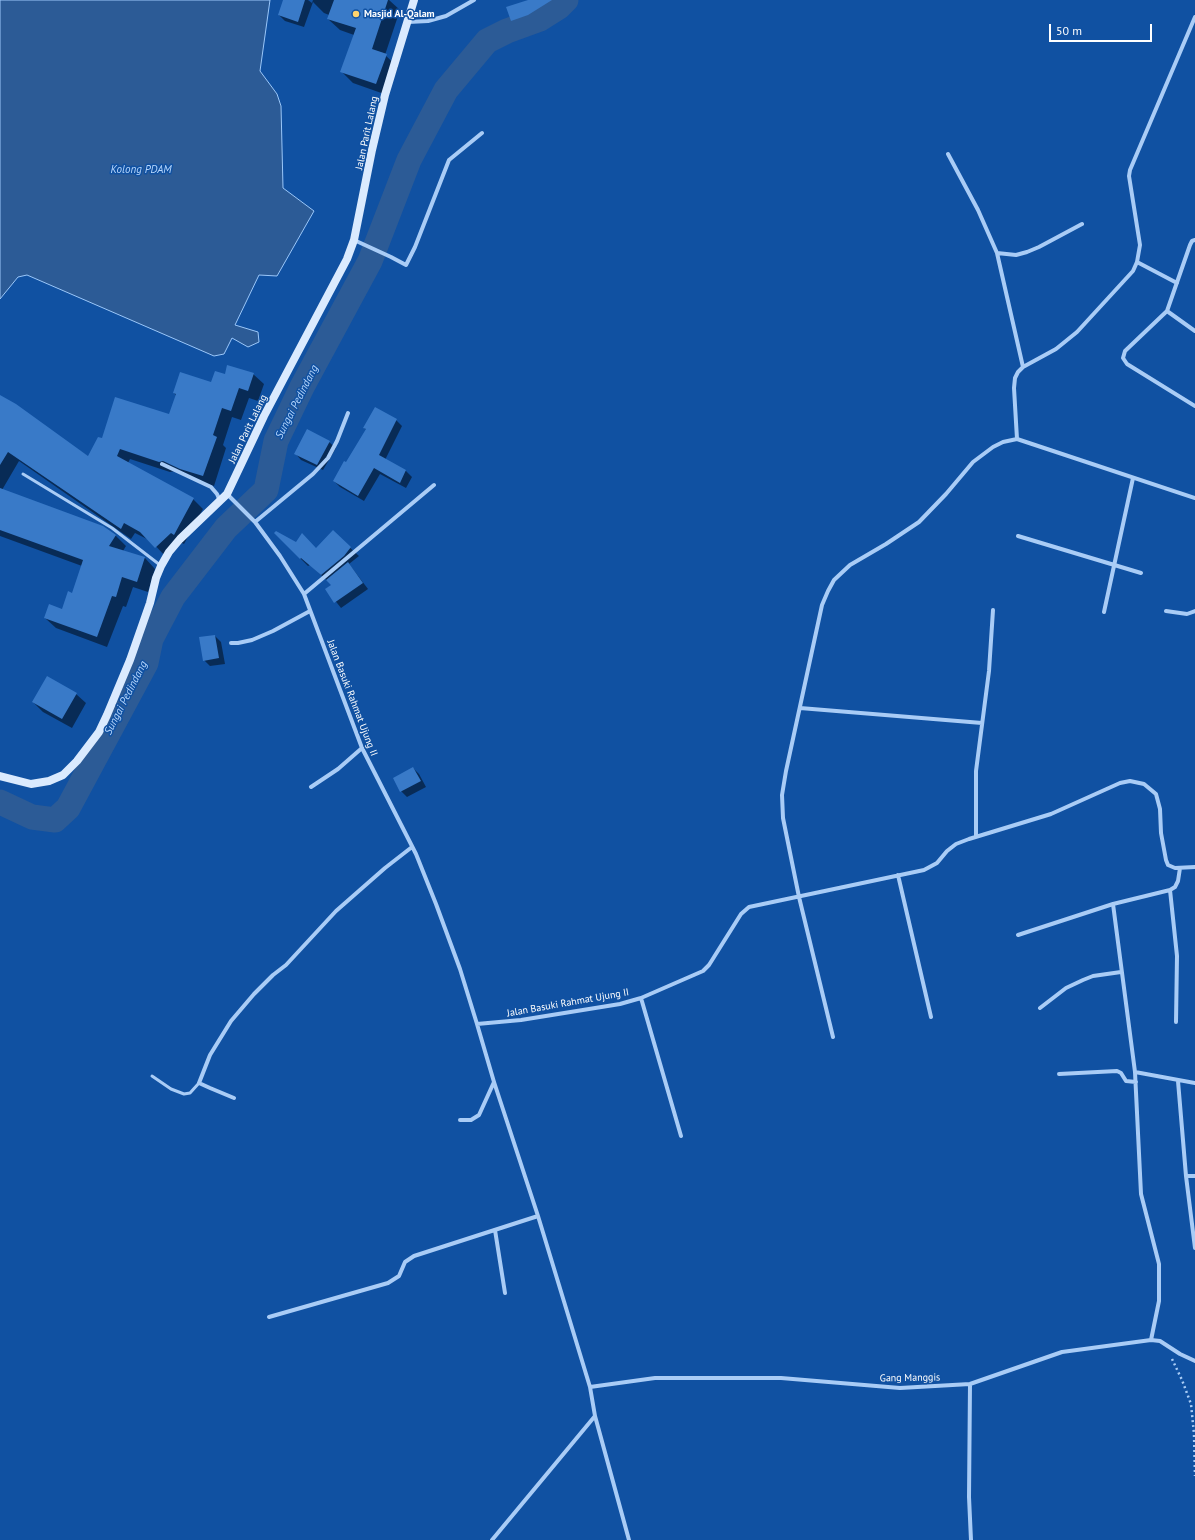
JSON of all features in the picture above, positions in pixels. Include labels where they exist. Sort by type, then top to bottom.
[{"type":"street","name":"Jalan Parit Lalang","points":[[0,776],[31,784],[48,781],[63,775],[77,761],[99,732],[107,714],[130,660],[161,566],[169,552],[180,539],[227,494],[264,416],[342,270],[354,240],[383,102],[414,0]]},
{"type":"street","points":[[407,22],[428,21],[446,16],[474,0]]},
{"type":"street","points":[[1017,439],[1014,388],[1015,378],[1022,367],[1056,349],[1077,332],[1133,271],[1137,262],[1140,245],[1129,176],[1130,170],[1195,17]]},
{"type":"street","points":[[354,240],[406,265],[415,248],[449,160],[482,133]]},
{"type":"street","points":[[948,154],[978,210],[997,253],[1022,367]]},
{"type":"street","points":[[997,253],[1016,255],[1027,252],[1082,224]]},
{"type":"street","points":[[1195,240],[1192,241],[1190,245],[1167,311],[1125,351],[1123,358],[1127,364],[1195,406]]},
{"type":"street","points":[[1137,262],[1177,283]]},
{"type":"street","points":[[1167,311],[1195,330]]},
{"type":"street","points":[[255,522],[313,474],[328,458],[337,441],[348,413]]},
{"type":"street","points":[[834,1038],[799,896],[783,818],[782,794],[822,605],[834,580],[850,565],[886,544],[919,522],[946,494],[973,462],[993,447],[1003,442],[1017,439],[1195,498]]},
{"type":"street","points":[[162,464],[211,487],[217,494],[220,502]]},
{"type":"street","points":[[1104,612],[1133,478]]},
{"type":"street","points":[[304,594],[434,485]]},
{"type":"street","name":"Jalan Basuki Rahmat Ujung II","points":[[227,494],[239,508],[252,518],[280,556],[304,594],[362,748],[412,847],[436,904],[478,1024],[536,1018],[620,1004],[641,998],[703,971],[709,965],[742,914],[749,907],[916,872],[931,867],[956,844],[1051,814],[1120,783],[1134,781],[1148,787],[1156,794],[1160,809],[1161,833],[1166,862],[1172,867],[1180,868]]},
{"type":"street","points":[[1018,536],[1141,573]]},
{"type":"street","points":[[976,837],[976,771],[989,671],[993,610]]},
{"type":"street","points":[[231,643],[252,640],[273,631],[310,611]]},
{"type":"street","points":[[1166,611],[1187,614],[1195,611]]},
{"type":"street","points":[[800,708],[982,723]]},
{"type":"street","points":[[311,787],[338,770],[362,748]]},
{"type":"street","points":[[234,1098],[200,1082],[210,1055],[231,1021],[254,994],[273,975],[286,965],[336,912],[385,868],[412,847]]},
{"type":"street","points":[[1018,935],[1113,904],[1170,890],[1175,887],[1178,881],[1180,868],[1195,867]]},
{"type":"street","points":[[898,875],[931,1018]]},
{"type":"street","points":[[1170,890],[1177,956],[1176,1022]]},
{"type":"street","points":[[1113,904],[1136,1082],[1141,1194],[1159,1264],[1159,1301],[1151,1340]]},
{"type":"street","points":[[1040,1008],[1066,988],[1083,980],[1093,976],[1121,972]]},
{"type":"street","points":[[641,998],[681,1136]]},
{"type":"street","points":[[478,1024],[494,1082],[538,1216],[590,1387],[595,1416],[629,1540]]},
{"type":"street","points":[[1058,1074],[1117,1071],[1121,1073],[1126,1081],[1136,1082]]},
{"type":"street","points":[[1135,1072],[1195,1083]]},
{"type":"street","points":[[1178,1081],[1186,1176],[1195,1248]]},
{"type":"street","points":[[460,1120],[471,1120],[479,1115],[494,1082]]},
{"type":"street","points":[[1186,1176],[1195,1176]]},
{"type":"street","points":[[269,1317],[388,1283],[399,1276],[405,1262],[410,1258],[538,1216]]},
{"type":"street","points":[[495,1230],[505,1293]]},
{"type":"street","name":"Gang Manggis","points":[[590,1387],[655,1378],[781,1378],[900,1388],[970,1384],[1062,1352],[1151,1340],[1160,1341],[1195,1361]]},
{"type":"street","points":[[970,1384],[969,1497],[971,1540]]},
{"type":"street","points":[[492,1540],[595,1416]]},
{"type":"lane","points":[[23,474],[112,528],[161,566]]},
{"type":"lane","points":[[152,1076],[171,1089],[184,1094],[190,1093],[200,1082]]},
{"type":"path","points":[[1167,1346],[1191,1404],[1194,1434],[1195,1476]]},
{"type":"water","name":"Kolong PDAM","points":[[0,0],[270,0],[260,71],[277,94],[281,106],[283,188],[314,211],[277,276],[259,275],[235,325],[258,332],[259,342],[248,347],[232,338],[224,354],[214,356],[27,275],[18,277],[0,299]]},
{"type":"building","points":[[283,0],[305,0],[298,22],[278,15]]},
{"type":"building","points":[[334,0],[388,0],[372,49],[387,54],[376,84],[340,72],[356,28],[327,19]]},
{"type":"building","points":[[528,0],[552,0],[528,15],[511,21],[506,7]]},
{"type":"building","points":[[227,365],[254,373],[248,391],[239,388],[231,411],[222,408],[213,435],[217,437],[203,476],[180,469],[163,461],[159,462],[120,449],[117,456],[194,498],[174,535],[171,533],[155,548],[140,532],[124,523],[121,529],[8,452],[0,465],[0,395],[16,404],[88,456],[98,437],[102,438],[115,397],[169,414],[176,394],[173,393],[180,372],[211,382],[215,371],[225,374]]},
{"type":"building","points":[[375,407],[397,419],[379,455],[406,470],[400,483],[374,468],[358,496],[333,481],[344,461],[346,462],[366,429],[363,428]]},
{"type":"building","points":[[307,429],[330,441],[317,465],[294,454]]},
{"type":"building","points":[[0,488],[103,526],[116,535],[109,546],[145,557],[137,582],[122,577],[116,597],[112,596],[97,637],[44,618],[49,604],[62,609],[68,591],[72,593],[83,560],[0,530]]},
{"type":"building","points":[[333,530],[351,547],[344,556],[321,575],[301,558],[300,559],[274,533],[276,531],[296,542],[302,533],[316,548]]},
{"type":"building","points":[[348,562],[363,583],[334,603],[325,589],[331,585],[326,580]]},
{"type":"building","points":[[215,635],[219,658],[203,661],[199,637]]},
{"type":"building","points":[[47,676],[77,693],[62,719],[32,702]]},
{"type":"building","points":[[413,767],[421,781],[400,792],[393,778]]},
{"type":"waterway","name":"Sungai Pedindang","points":[[0,802],[32,817],[55,820],[68,808],[146,663],[151,639],[173,597],[226,528],[266,490],[276,441],[302,387],[370,261],[409,160],[446,90],[487,41],[507,31],[540,19],[559,7],[566,0]]},
{"type":"place","name":"Masjid Al-Qalam","points":[[356,14]]}]
